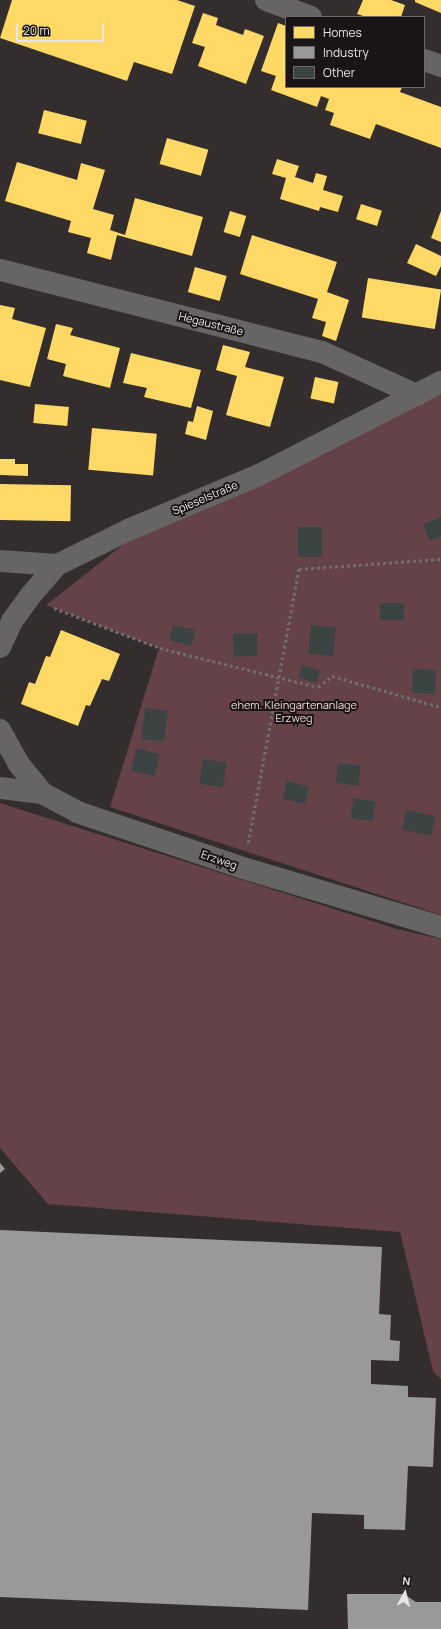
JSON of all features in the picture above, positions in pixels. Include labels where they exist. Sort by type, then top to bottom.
[{"type":"street","points":[[266,0],[309,11]]},
{"type":"street","points":[[425,60],[441,66]]},
{"type":"street","name":"Hegaustraße","points":[[0,270],[322,352],[416,396]]},
{"type":"street","name":"Spieselstraße","points":[[0,647],[12,621],[30,596],[57,565],[128,530],[261,474],[441,382]]},
{"type":"street","points":[[0,561],[57,565]]},
{"type":"street","points":[[0,730],[18,763],[42,793]]},
{"type":"street","name":"Erzweg","points":[[0,788],[42,793],[77,812],[243,868],[441,927]]},
{"type":"path","points":[[243,868],[281,678],[299,568],[441,559]]},
{"type":"path","points":[[30,596],[46,605],[160,648],[318,687],[332,676],[441,707]]},
{"type":"green space","name":"ehem. Kleingartenanlage Erzweg","points":[[441,388],[441,915],[110,807],[159,648],[46,605],[129,540]]},
{"type":"green space","points":[[0,803],[397,929],[441,939],[441,1379],[433,1371],[400,1232],[48,1204],[0,1148]]},
{"type":"building: Homes","points":[[12,0],[177,0],[195,6],[172,74],[134,62],[127,81],[0,38]]},
{"type":"building: Homes","points":[[363,0],[391,0],[405,5],[401,16],[363,16],[357,14]]},
{"type":"building: Homes","points":[[415,0],[441,0],[441,13],[415,2]]},
{"type":"building: Homes","points":[[203,13],[218,18],[216,25],[243,35],[245,29],[264,36],[246,84],[198,66],[205,47],[192,43]]},
{"type":"building: Homes","points":[[278,23],[285,26],[285,88],[402,88],[400,92],[441,107],[441,148],[376,124],[370,139],[330,125],[334,113],[325,110],[329,99],[321,96],[317,107],[271,90],[276,76],[261,71]]},
{"type":"building: Homes","points":[[44,110],[87,121],[81,144],[38,133]]},
{"type":"building: Homes","points":[[167,138],[208,150],[201,176],[160,164]]},
{"type":"building: Homes","points":[[277,159],[299,166],[295,177],[313,183],[316,173],[327,176],[323,190],[343,196],[338,212],[320,207],[319,211],[280,199],[286,178],[272,174]]},
{"type":"building: Homes","points":[[17,162],[77,180],[81,163],[105,170],[93,209],[114,215],[110,230],[125,235],[135,198],[203,217],[192,256],[117,235],[111,260],[87,253],[91,238],[68,232],[71,221],[5,201]]},
{"type":"building: Homes","points":[[361,204],[382,211],[377,226],[356,219]]},
{"type":"building: Homes","points":[[230,211],[246,216],[240,237],[224,232]]},
{"type":"building: Homes","points":[[441,211],[441,242],[431,238]]},
{"type":"building: Homes","points":[[252,235],[337,262],[327,292],[349,300],[336,341],[322,336],[326,322],[312,318],[318,299],[240,274]]},
{"type":"building: Homes","points":[[416,244],[441,256],[441,266],[436,276],[407,263]]},
{"type":"building: Homes","points":[[195,267],[227,276],[220,301],[188,292]]},
{"type":"building: Homes","points":[[368,278],[441,290],[435,329],[362,318]]},
{"type":"building: Homes","points":[[0,305],[15,308],[12,319],[46,328],[30,387],[0,380]]},
{"type":"building: Homes","points":[[56,324],[73,328],[70,335],[120,348],[110,388],[63,376],[66,364],[47,359]]},
{"type":"building: Homes","points":[[223,345],[250,352],[245,367],[284,377],[270,427],[226,415],[237,376],[216,370]]},
{"type":"building: Homes","points":[[131,353],[201,370],[191,408],[144,397],[147,388],[123,383]]},
{"type":"building: Homes","points":[[315,377],[338,382],[334,404],[310,399]]},
{"type":"building: Homes","points":[[35,404],[69,407],[67,426],[33,423]]},
{"type":"building: Homes","points":[[197,406],[213,411],[206,440],[185,434],[188,421],[193,422]]},
{"type":"building: Homes","points":[[92,428],[157,434],[153,476],[88,470]]},
{"type":"building: Homes","points":[[0,459],[15,459],[15,464],[28,464],[28,476],[0,475]]},
{"type":"building: Homes","points":[[0,484],[71,485],[70,521],[0,520]]},
{"type":"building: Homes","points":[[61,630],[120,654],[109,681],[102,679],[90,706],[86,705],[78,726],[21,704],[29,682],[35,684],[46,656],[50,657]]},
{"type":"building: Industry","points":[[0,1163],[5,1169],[0,1173]]},
{"type":"building: Industry","points":[[0,1230],[382,1247],[379,1314],[391,1315],[390,1340],[400,1341],[399,1361],[371,1360],[371,1384],[408,1386],[408,1397],[436,1398],[433,1467],[408,1466],[405,1530],[364,1529],[364,1515],[312,1513],[308,1610],[0,1597]]},
{"type":"building: Industry","points":[[347,1594],[404,1594],[416,1602],[441,1602],[441,1629],[348,1629]]},
{"type":"building: Other","points":[[441,517],[441,536],[430,541],[423,524]]},
{"type":"building: Other","points":[[298,527],[322,527],[322,557],[298,557]]},
{"type":"building: Other","points":[[380,603],[404,603],[404,620],[380,620]]},
{"type":"building: Other","points":[[173,625],[195,630],[192,646],[169,641]]},
{"type":"building: Other","points":[[311,625],[336,627],[333,656],[308,654]]},
{"type":"building: Other","points":[[257,633],[258,656],[234,657],[233,634]]},
{"type":"building: Other","points":[[302,665],[320,670],[317,683],[298,677]]},
{"type":"building: Other","points":[[413,669],[436,670],[435,694],[412,693]]},
{"type":"building: Other","points":[[145,708],[168,711],[164,742],[141,739]]},
{"type":"building: Other","points":[[137,748],[160,754],[154,776],[131,770]]},
{"type":"building: Other","points":[[203,759],[227,763],[223,787],[199,784]]},
{"type":"building: Other","points":[[338,763],[361,766],[358,786],[336,783]]},
{"type":"building: Other","points":[[287,781],[309,787],[305,804],[282,798]]},
{"type":"building: Other","points":[[354,798],[376,802],[372,822],[351,818]]},
{"type":"building: Other","points":[[406,810],[435,816],[431,836],[402,830]]}]
